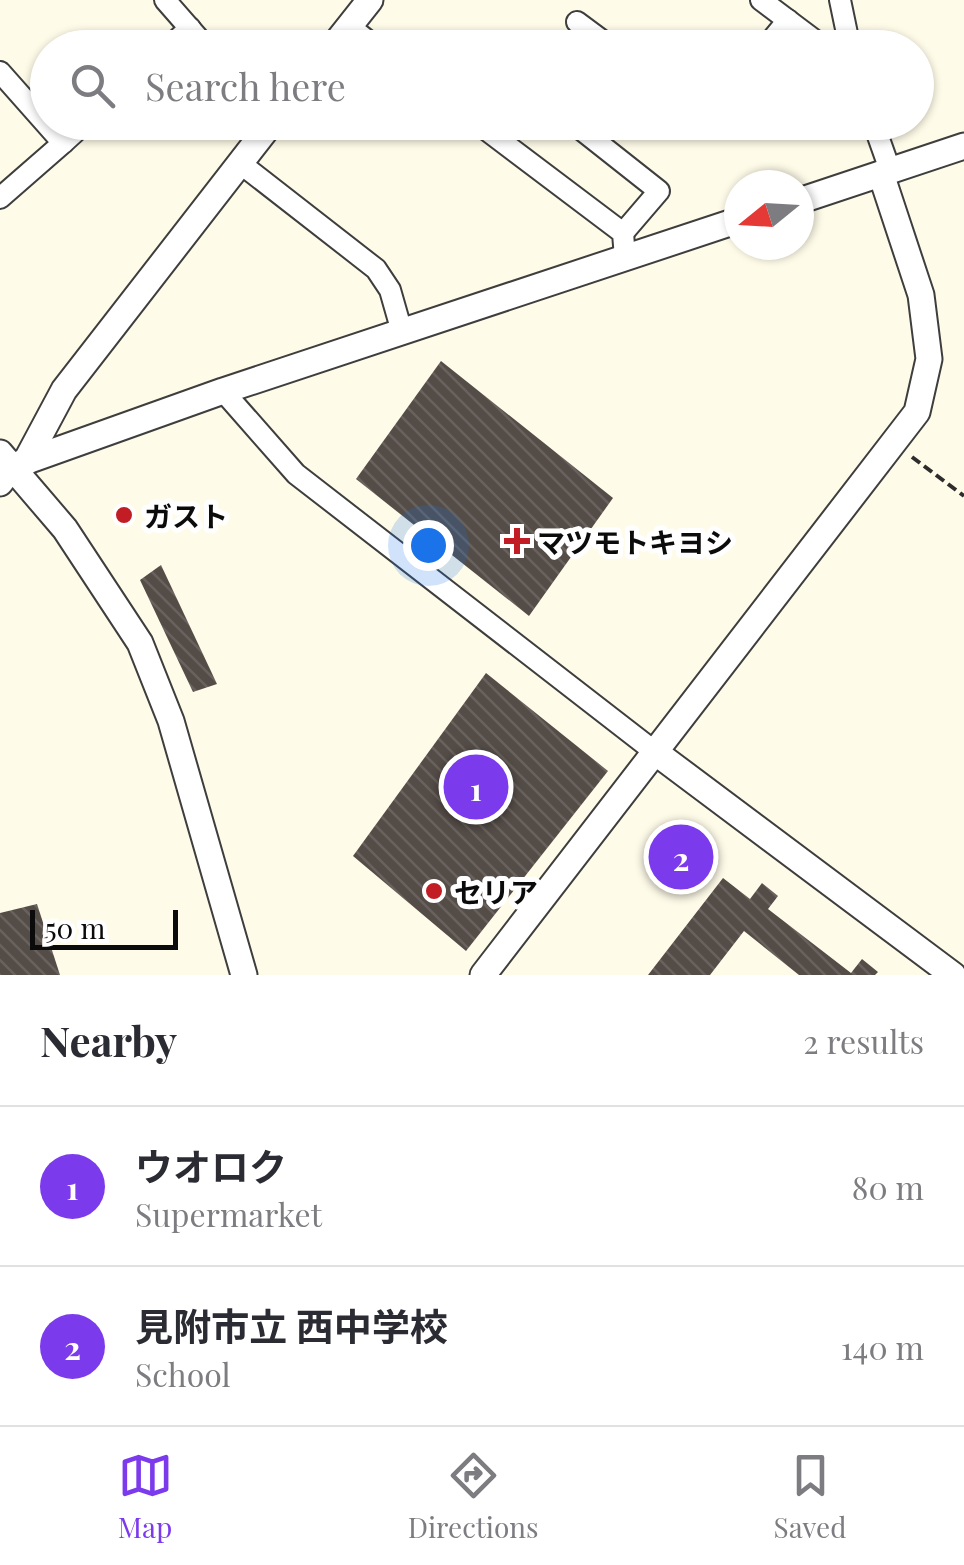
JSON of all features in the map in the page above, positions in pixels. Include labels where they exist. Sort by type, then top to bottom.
[{"type":"street","points":[[165,0],[190,28]]},
{"type":"street","points":[[346,30],[370,0]]},
{"type":"street","points":[[761,0],[801,30]]},
{"type":"street","points":[[841,0],[847,30]]},
{"type":"street","points":[[780,30],[788,20]]},
{"type":"street","points":[[577,22],[588,30]]},
{"type":"street","points":[[349,26],[354,30]]},
{"type":"street","points":[[0,72],[30,106]]},
{"type":"street","points":[[60,140],[63,143]]},
{"type":"street","points":[[0,198],[66,140]]},
{"type":"street","points":[[9,466],[258,140]]},
{"type":"street","points":[[497,140],[624,246]]},
{"type":"street","points":[[594,140],[659,191],[624,246]]},
{"type":"street","points":[[483,975],[917,412],[929,360],[921,295],[878,140]]},
{"type":"street","points":[[814,196],[964,146]]},
{"type":"street","points":[[240,163],[376,269],[390,290],[402,332]]},
{"type":"street","points":[[9,466],[402,332],[624,246],[724,223]]},
{"type":"street","points":[[224,391],[296,474],[655,752],[952,975]]},
{"type":"street","points":[[9,466],[65,529],[140,643],[170,721],[244,975]]},
{"type":"path","points":[[894,444],[964,496]]},
{"type":"building","points":[[441,361],[613,498],[529,616],[356,479]]},
{"type":"building","points":[[161,565],[217,684],[193,692],[140,580]]},
{"type":"building","points":[[486,673],[608,771],[466,951],[353,856]]},
{"type":"building","points":[[723,878],[750,899],[762,883],[778,896],[768,909],[851,973],[862,959],[878,972],[799,975],[744,931],[710,975],[648,975]]},
{"type":"building","points":[[37,904],[60,975],[0,975],[0,913]]},
{"type":"place","name":"ガスト","points":[[124,515]]},
{"type":"place","name":"マツモトキヨシ","points":[[517,541]]},
{"type":"place","name":"ウオロク","points":[[476,787]]},
{"type":"place","name":"見附市立 西中学校","points":[[681,857]]},
{"type":"place","name":"セリア","points":[[434,891]]}]
